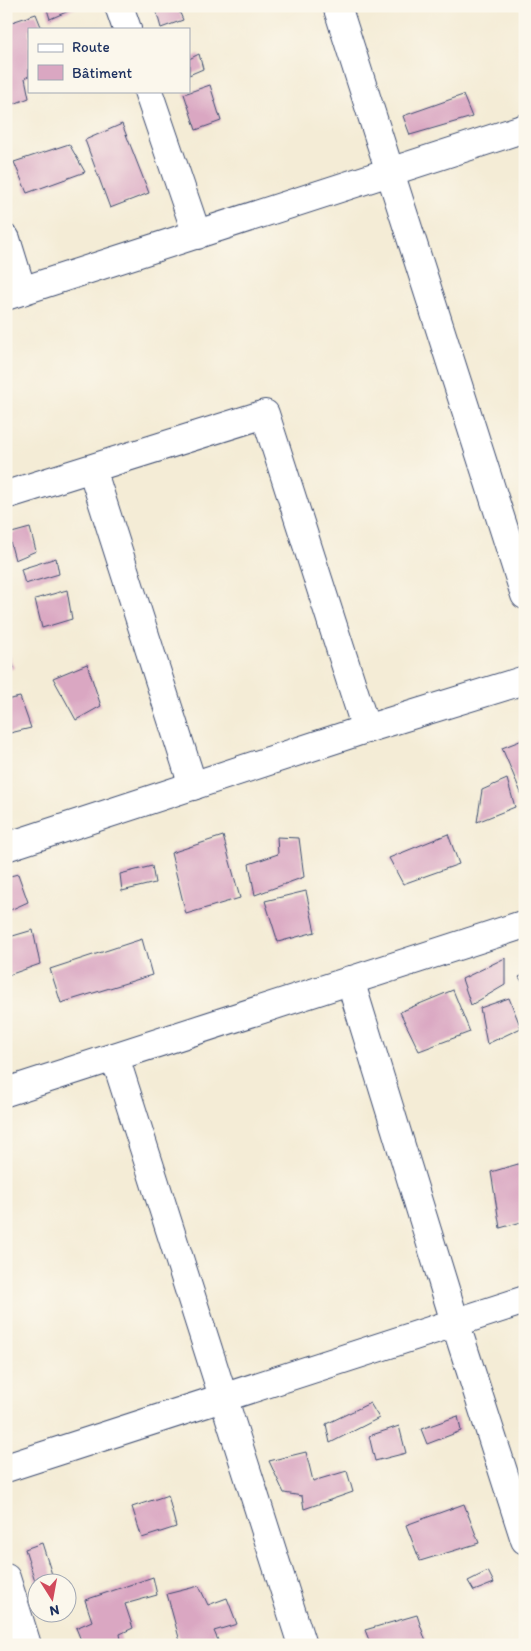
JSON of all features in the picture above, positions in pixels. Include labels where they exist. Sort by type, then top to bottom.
[{"type":"street","points":[[119,6],[127,28]]},
{"type":"street","points":[[337,6],[525,595]]},
{"type":"street","points":[[148,92],[197,234]]},
{"type":"street","points":[[6,239],[14,294],[525,128]]},
{"type":"street","points":[[6,496],[265,414],[366,730]]},
{"type":"street","points":[[92,469],[193,786]]},
{"type":"street","points":[[6,847],[525,680]]},
{"type":"street","points":[[6,1092],[525,924]]},
{"type":"street","points":[[350,980],[455,1322],[525,1540]]},
{"type":"street","points":[[115,1057],[302,1645]]},
{"type":"street","points":[[6,1468],[525,1300]]},
{"type":"street","points":[[6,1578],[27,1645]]},
{"type":"building","points":[[46,6],[80,6],[50,19]]},
{"type":"building","points":[[155,6],[177,6],[183,20],[161,28]]},
{"type":"building","points":[[36,14],[42,28],[28,28],[28,76],[25,78],[29,98],[11,105],[6,85],[6,24]]},
{"type":"building","points":[[199,54],[203,69],[190,75],[190,58]]},
{"type":"building","points":[[210,85],[221,121],[196,130],[184,94]]},
{"type":"building","points":[[463,95],[472,117],[410,135],[403,116]]},
{"type":"building","points":[[122,124],[149,193],[110,208],[85,140]]},
{"type":"building","points":[[69,144],[85,172],[27,193],[14,162]]},
{"type":"building","points":[[30,528],[36,551],[15,560],[8,534]]},
{"type":"building","points":[[56,558],[59,574],[25,584],[21,569]]},
{"type":"building","points":[[67,590],[72,619],[42,628],[35,599]]},
{"type":"building","points":[[6,647],[14,668],[6,671]]},
{"type":"building","points":[[87,664],[101,706],[76,720],[53,678]]},
{"type":"building","points":[[20,697],[31,728],[6,734],[6,700]]},
{"type":"building","points":[[525,739],[525,802],[502,748]]},
{"type":"building","points":[[507,779],[515,807],[477,822],[482,790]]},
{"type":"building","points":[[448,834],[459,864],[403,884],[389,858]]},
{"type":"building","points":[[223,836],[240,898],[186,914],[171,853]]},
{"type":"building","points":[[277,837],[299,838],[304,877],[255,895],[249,864],[278,854]]},
{"type":"building","points":[[152,866],[155,883],[122,891],[120,874]]},
{"type":"building","points":[[18,874],[28,902],[8,911],[6,906],[6,877]]},
{"type":"building","points":[[306,891],[315,932],[278,942],[265,901]]},
{"type":"building","points":[[33,930],[40,964],[6,976],[6,938]]},
{"type":"building","points":[[142,939],[152,975],[61,1003],[50,969]]},
{"type":"building","points":[[505,958],[505,985],[471,1005],[462,979]]},
{"type":"building","points":[[525,974],[525,986],[519,977]]},
{"type":"building","points":[[453,990],[470,1032],[419,1051],[400,1012]]},
{"type":"building","points":[[509,998],[521,1028],[487,1044],[480,1008]]},
{"type":"building","points":[[525,1162],[525,1221],[500,1228],[491,1172]]},
{"type":"building","points":[[370,1403],[379,1418],[330,1443],[326,1424]]},
{"type":"building","points":[[458,1416],[461,1431],[427,1444],[421,1429]]},
{"type":"building","points":[[399,1426],[406,1453],[375,1461],[369,1436]]},
{"type":"building","points":[[306,1452],[313,1481],[347,1471],[353,1492],[304,1509],[302,1496],[284,1493],[269,1461]]},
{"type":"building","points":[[168,1495],[176,1527],[142,1538],[132,1507]]},
{"type":"building","points":[[464,1504],[479,1543],[420,1561],[406,1525]]},
{"type":"building","points":[[42,1543],[52,1574],[33,1574],[25,1549]]},
{"type":"building","points":[[488,1571],[494,1583],[474,1591],[468,1581]]},
{"type":"building","points":[[153,1577],[157,1595],[125,1604],[133,1628],[120,1634],[122,1645],[83,1645],[76,1628],[92,1621],[85,1600]]},
{"type":"building","points":[[199,1586],[208,1605],[227,1598],[237,1624],[214,1631],[220,1645],[181,1645],[167,1594]]},
{"type":"building","points":[[417,1615],[427,1645],[371,1645],[365,1630]]}]
